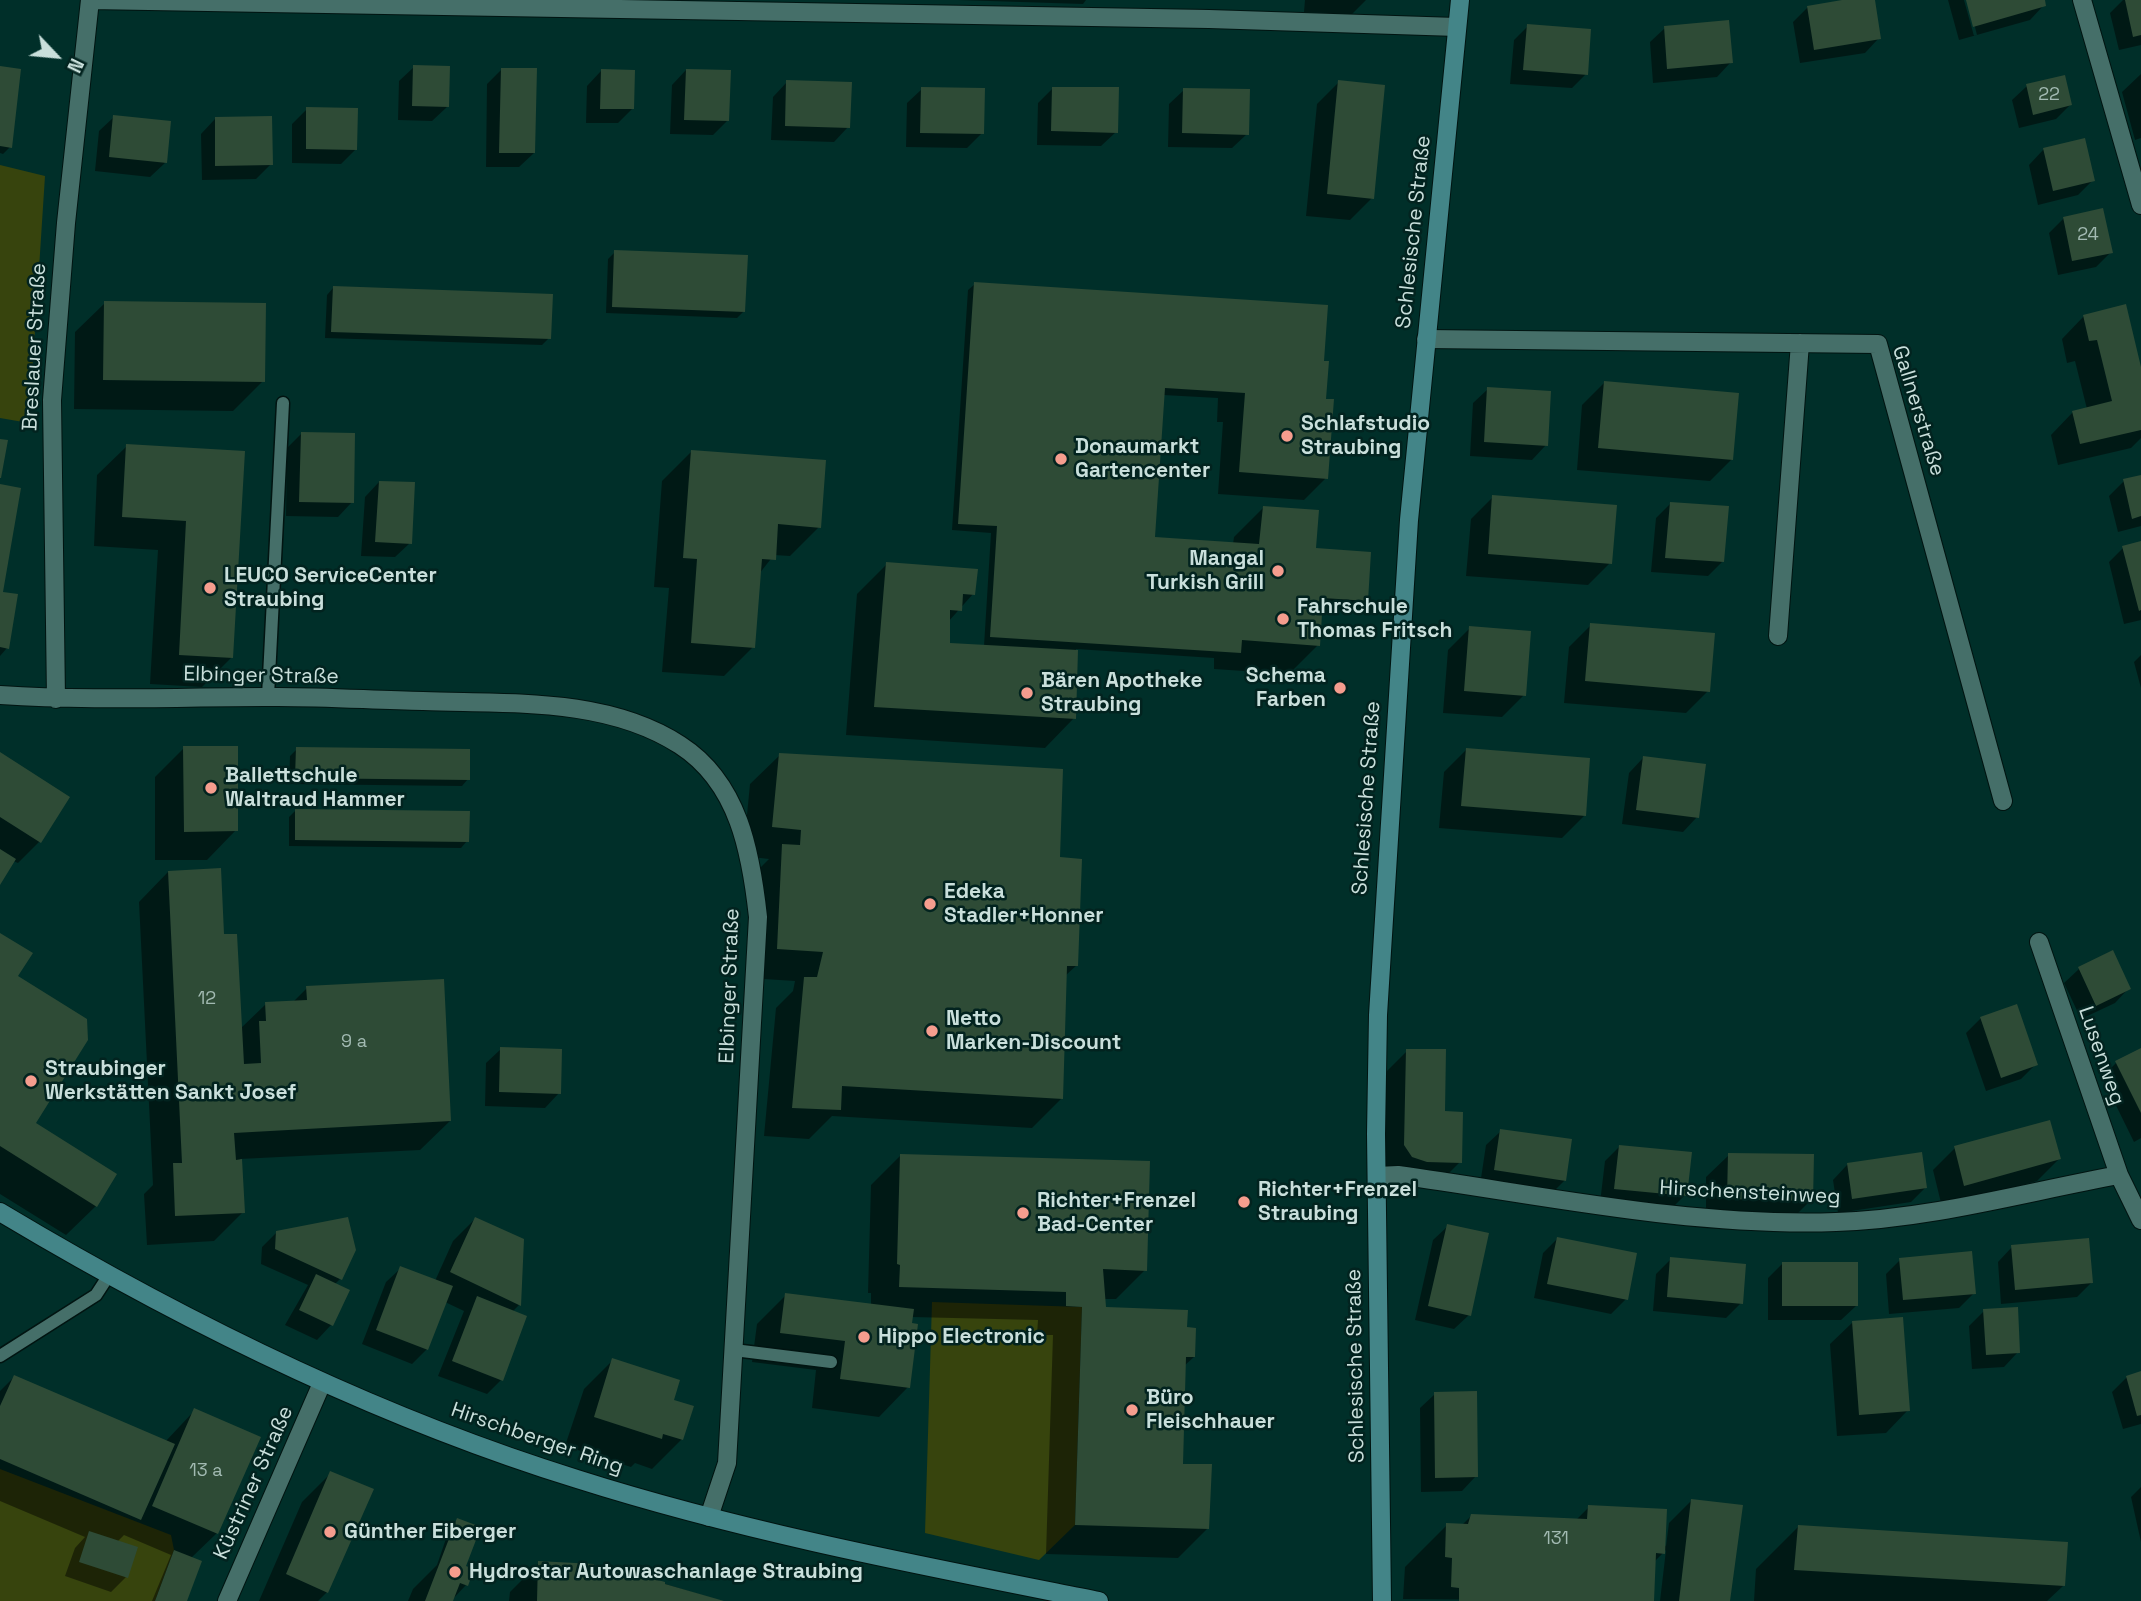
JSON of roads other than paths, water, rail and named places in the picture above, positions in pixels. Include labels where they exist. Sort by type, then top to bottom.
[{"type":"street","points":[[90,0],[1209,19],[1457,26]]},
{"type":"street","name":"Breslauer Straße","points":[[56,699],[52,400],[66,223],[90,0]]},
{"type":"street","points":[[1205,0],[1209,19]]},
{"type":"street","name":"Schlesische Straße","points":[[1382,1601],[1378,1016],[1409,520],[1460,0]]},
{"type":"street","points":[[2082,0],[2096,39],[2141,205]]},
{"type":"street","name":"Gallnerstraße","points":[[1426,338],[1878,344],[2003,801]]},
{"type":"street","points":[[1778,636],[1800,344]]},
{"type":"street","name":"Elbinger Straße","points":[[0,695],[56,699],[268,696],[554,706],[604,713],[639,725],[681,746],[713,775],[738,816],[752,865],[758,917],[727,1463],[709,1517]]},
{"type":"street","name":"Lusenweg","points":[[2039,942],[2119,1175],[2141,1220]]},
{"type":"street","name":"Hirschensteinweg","points":[[1377,1176],[1398,1175],[1705,1217],[1835,1222],[1886,1219],[2119,1175]]},
{"type":"street","name":"Hirschberger Ring","points":[[0,1212],[209,1329],[322,1383],[445,1433],[563,1475],[709,1517],[839,1549],[1099,1601]]},
{"type":"street","name":"Küstriner Straße","points":[[227,1601],[322,1383]]},
{"type":"lane","points":[[268,696],[284,403]]},
{"type":"lane","points":[[0,1356],[96,1295],[109,1275]]},
{"type":"lane","points":[[734,1350],[831,1362]]},
{"type":"place","name":"Schlafstudio Straubing","points":[[1287,436]]},
{"type":"place","name":"Donaumarkt Gartencenter","points":[[1061,459]]},
{"type":"place","name":"Mangal Turkish Grill","points":[[1278,571]]},
{"type":"place","name":"LEUCO ServiceCenter Straubing","points":[[210,588]]},
{"type":"place","name":"Fahrschule Thomas Fritsch","points":[[1283,619]]},
{"type":"place","name":"Schema Farben","points":[[1340,688]]},
{"type":"place","name":"Bären Apotheke Straubing","points":[[1027,693]]},
{"type":"place","name":"Ballettschule Waltraud Hammer","points":[[211,788]]},
{"type":"place","name":"Edeka Stadler+Honner","points":[[930,904]]},
{"type":"place","name":"Netto Marken-Discount","points":[[932,1031]]},
{"type":"place","name":"Straubinger Werkstätten Sankt Josef","points":[[31,1081]]},
{"type":"place","name":"Richter+Frenzel Straubing","points":[[1244,1202]]},
{"type":"place","name":"Richter+Frenzel Bad-Center","points":[[1023,1213]]},
{"type":"place","name":"Hippo Electronic","points":[[864,1337]]},
{"type":"place","name":"Büro Fleischhauer","points":[[1132,1410]]},
{"type":"place","name":"Günther Eiberger","points":[[330,1532]]},
{"type":"place","name":"Hydrostar Autowaschanlage Straubing","points":[[455,1572]]}]
